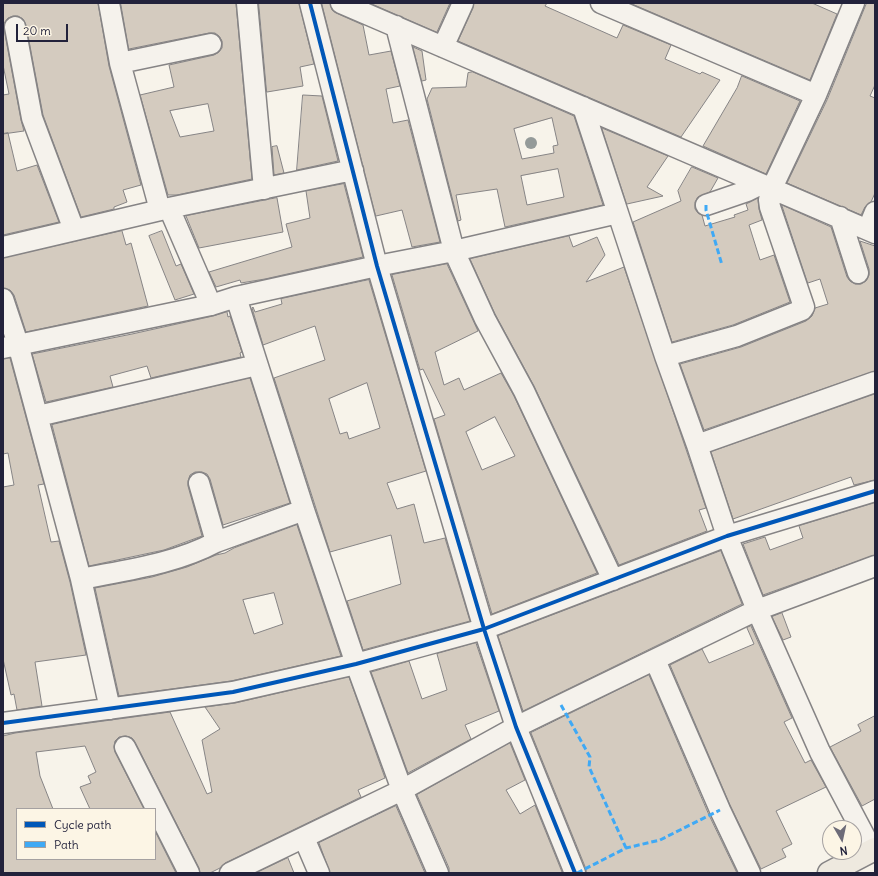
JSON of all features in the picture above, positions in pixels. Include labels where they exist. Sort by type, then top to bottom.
[{"type":"main road","points":[[829,873],[874,850]]},
{"type":"street","points":[[109,3],[120,63],[164,209],[211,305]]},
{"type":"street","points":[[247,3],[264,189]]},
{"type":"street","points":[[310,3],[377,266],[484,629],[516,727],[575,873]]},
{"type":"street","points":[[341,3],[840,217],[873,225]]},
{"type":"street","points":[[443,47],[463,3]]},
{"type":"street","points":[[601,3],[816,94]]},
{"type":"street","points":[[665,356],[737,336],[802,310],[804,307],[770,208],[767,186],[816,94],[849,5]]},
{"type":"street","points":[[396,26],[454,251],[485,319],[524,391],[613,580]]},
{"type":"street","points":[[15,27],[32,118],[74,230]]},
{"type":"street","points":[[120,63],[212,44]]},
{"type":"street","points":[[583,107],[665,356],[697,445],[727,536],[757,610],[820,752],[874,850]]},
{"type":"street","points":[[3,247],[164,209],[353,170]]},
{"type":"street","points":[[706,205],[767,186]]},
{"type":"street","points":[[10,346],[211,305],[236,296],[454,251],[618,213]]},
{"type":"street","points":[[840,217],[858,273]]},
{"type":"street","points":[[236,296],[304,510],[356,664],[402,790],[438,873]]},
{"type":"street","points":[[3,298],[10,346],[38,416],[81,579],[110,709]]},
{"type":"street","points":[[38,416],[258,365]]},
{"type":"street","points":[[697,445],[875,382]]},
{"type":"street","points":[[199,483],[216,542]]},
{"type":"street","points":[[3,723],[233,692],[356,664],[484,629],[727,536],[875,491]]},
{"type":"street","points":[[81,579],[142,567],[180,557],[216,542],[304,510]]},
{"type":"street","points":[[230,873],[402,790],[516,727],[757,610],[875,566]]},
{"type":"street","points":[[654,660],[720,810],[750,873]]},
{"type":"street","points":[[125,747],[189,873]]},
{"type":"street","points":[[304,838],[319,873]]},
{"type":"building","points":[[3,3],[98,3],[109,66],[141,185],[123,190],[127,202],[114,207],[114,209],[81,217],[43,115],[26,25],[23,19],[18,16],[8,18],[4,23],[4,29],[24,131],[3,134],[3,95],[9,94],[3,65]]},
{"type":"building","points":[[121,3],[236,3],[252,179],[177,195],[168,195],[140,95],[174,87],[169,65],[214,55],[222,48],[222,41],[219,36],[215,33],[209,33],[129,49]],"holes":[[[208,104],[214,131],[180,137],[170,111]]]},
{"type":"building","points":[[259,3],[299,3],[314,64],[300,67],[303,86],[267,92]]},
{"type":"building","points":[[322,3],[330,3],[332,10],[336,13],[363,25],[369,55],[391,51],[400,86],[386,89],[393,123],[408,120],[440,242],[412,247],[402,210],[376,216]]},
{"type":"building","points":[[370,3],[450,3],[437,32]]},
{"type":"building","points":[[474,3],[547,3],[545,6],[617,38],[623,25],[671,45],[665,59],[700,74],[702,72],[720,80],[681,137],[458,41]]},
{"type":"building","points":[[812,3],[837,14],[810,80],[632,4]]},
{"type":"building","points":[[867,3],[875,3],[875,85],[870,96],[875,98],[875,193],[871,202],[865,207],[861,215],[787,183],[827,100]]},
{"type":"building","points":[[413,47],[422,51],[426,80],[422,81]]},
{"type":"building","points":[[473,72],[574,116],[603,205],[505,227],[497,189],[456,195],[461,220],[458,221],[427,99],[432,88],[466,87],[468,73]],"holes":[[[552,118],[558,145],[553,146],[554,153],[522,159],[514,129]],[[558,169],[564,197],[527,205],[521,176]]]},
{"type":"building","points":[[742,76],[800,101],[766,174],[703,146],[737,88]]},
{"type":"building","points":[[303,95],[322,96],[338,161],[297,170]]},
{"type":"building","points":[[602,128],[668,156],[647,187],[663,196],[627,204]]},
{"type":"building","points":[[8,133],[17,171],[37,165],[59,222],[3,235],[3,134]]},
{"type":"building","points":[[277,146],[284,173],[274,175],[272,147]]},
{"type":"building","points":[[692,167],[718,178],[710,192],[698,197],[695,202],[695,209],[702,215],[705,226],[735,217],[734,215],[748,210],[746,204],[758,198],[762,220],[749,225],[760,260],[774,255],[790,302],[733,325],[672,342],[633,222],[681,201],[678,191]]},
{"type":"building","points":[[344,184],[363,257],[265,279],[241,283],[240,280],[216,287],[209,272],[292,247],[286,224],[310,218],[306,191]]},
{"type":"building","points":[[277,198],[283,232],[199,248],[186,216]]},
{"type":"building","points":[[782,205],[831,227],[847,277],[855,284],[861,284],[866,281],[869,275],[869,269],[860,241],[875,246],[875,371],[704,430],[680,364],[741,347],[806,321],[812,316],[815,308],[828,304],[820,279],[808,283]]},
{"type":"building","points":[[122,231],[126,245],[131,243],[148,306],[26,332],[14,295],[10,290],[3,288],[3,258]]},
{"type":"building","points":[[162,231],[176,266],[181,264],[194,294],[175,300],[149,236]]},
{"type":"building","points":[[569,236],[573,247],[597,237],[605,255],[586,282],[624,267],[706,508],[699,510],[707,531],[619,565],[534,386],[495,314],[470,259]]},
{"type":"building","points":[[447,264],[478,331],[435,352],[444,385],[459,378],[464,390],[501,373],[514,396],[597,573],[492,614],[434,419],[445,415],[423,369],[420,370],[392,275]],"holes":[[[495,417],[515,456],[482,470],[466,432]]]},
{"type":"building","points":[[369,280],[426,471],[387,483],[397,509],[414,504],[424,543],[445,538],[470,621],[363,650],[347,601],[401,584],[391,535],[330,552],[274,378],[325,360],[315,326],[263,345],[252,308],[253,307],[255,312],[282,304],[281,299]],"holes":[[[367,383],[380,428],[349,439],[347,432],[340,434],[329,399]]]},
{"type":"building","points":[[227,312],[228,317],[230,316],[242,352],[240,353],[241,357],[151,378],[147,366],[110,376],[113,387],[46,402],[32,354],[132,334]]},
{"type":"building","points":[[10,358],[44,484],[38,485],[51,542],[59,541],[70,582],[86,655],[35,662],[42,706],[17,710],[14,694],[11,695],[3,659],[3,487],[14,485],[8,453],[3,454],[3,359]]},
{"type":"building","points":[[250,378],[290,503],[223,525],[210,479],[207,474],[195,472],[190,475],[188,486],[202,536],[164,550],[89,566],[52,425]]},
{"type":"building","points":[[875,394],[875,480],[854,485],[851,477],[733,519],[711,452]]},
{"type":"building","points":[[875,503],[875,555],[763,595],[743,544],[765,537],[770,550],[803,538],[799,526]]},
{"type":"building","points":[[297,525],[341,656],[231,681],[119,696],[95,588],[152,577],[187,567],[216,555],[225,553],[234,548]],"holes":[[[274,593],[283,624],[254,634],[243,600]]]},
{"type":"building","points":[[721,551],[742,604],[523,711],[498,636]]},
{"type":"building","points":[[782,613],[791,637],[783,640],[772,617]]},
{"type":"building","points":[[751,626],[792,718],[784,722],[805,763],[811,760],[826,787],[776,811],[792,844],[782,849],[786,857],[761,869],[730,805],[670,665],[702,649],[709,663],[754,644],[747,628]]},
{"type":"building","points":[[476,643],[499,711],[465,725],[471,739],[408,773],[371,672],[409,661],[422,699],[447,690],[437,654]]},
{"type":"building","points":[[649,675],[709,815],[737,873],[586,873],[586,869],[531,733]]},
{"type":"building","points":[[349,677],[385,778],[358,790],[361,797],[225,863],[220,868],[210,873],[200,873],[199,868],[132,738],[126,736],[119,737],[115,741],[114,747],[115,752],[143,808],[90,808],[80,787],[91,783],[88,776],[96,772],[85,746],[36,752],[40,776],[53,808],[16,808],[16,860],[156,860],[156,833],[176,873],[3,873],[3,736],[15,733],[170,712],[207,794],[212,792],[202,740],[220,729],[205,707],[235,703]]},
{"type":"building","points":[[875,716],[875,799],[862,806],[830,747],[861,731],[858,725]]},
{"type":"building","points":[[510,743],[525,780],[506,790],[520,814],[535,805],[562,872],[449,873],[449,868],[417,795]]},
{"type":"building","points":[[396,806],[425,873],[330,873],[319,843]]},
{"type":"building","points":[[288,858],[294,873],[256,873]]},
{"type":"marked path","points":[[706,205],[706,210],[722,265]]},
{"type":"marked path","points":[[561,705],[590,757],[589,767],[626,848]]},
{"type":"marked path","points":[[577,873],[626,848],[660,840],[720,810]]},
{"type":"cycle path","points":[[310,3],[377,266],[484,629],[516,727],[575,873]]},
{"type":"cycle path","points":[[3,723],[233,692],[356,664],[484,629],[727,536],[875,491]]}]
